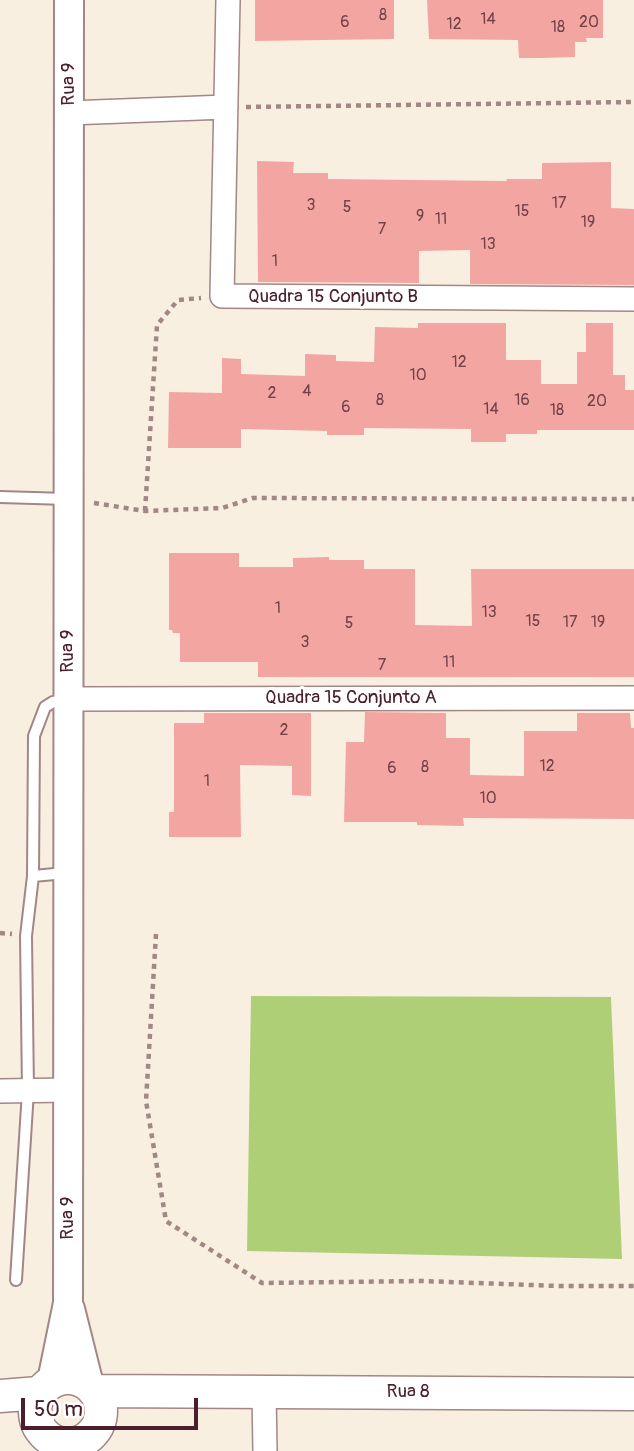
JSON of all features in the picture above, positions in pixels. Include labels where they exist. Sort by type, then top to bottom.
[{"type":"main road","points":[[0,1411],[42,1398],[70,1378],[92,1388],[101,1412],[99,1423],[89,1437],[63,1444],[46,1436],[42,1398]]},
{"type":"main road","name":"Rua 8","points":[[92,1388],[634,1394]]},
{"type":"main road","name":"Rua 8","points":[[99,1423],[182,1391]]},
{"type":"main road","points":[[0,1396],[42,1398]]},
{"type":"street","name":"Rua 9","points":[[68,1303],[69,0]]},
{"type":"street","name":"Quadra 15 Conjunto B","points":[[228,0],[222,296],[634,299]]},
{"type":"street","points":[[69,113],[226,107]]},
{"type":"street","name":"Quadra 15 Conjunto A","points":[[68,699],[634,698]]},
{"type":"street","points":[[0,1091],[68,1090]]},
{"type":"street","points":[[68,1303],[92,1388]]},
{"type":"street","points":[[42,1398],[68,1303]]},
{"type":"street","points":[[264,1391],[265,1451]]},
{"type":"lane","points":[[0,497],[69,499]]},
{"type":"lane","points":[[16,1280],[28,1091],[26,936],[33,876],[34,736],[45,707],[68,699]]},
{"type":"lane","points":[[33,876],[68,873]]},
{"type":"path","points":[[226,107],[634,103]]},
{"type":"path","points":[[145,511],[157,325],[178,300],[222,296]]},
{"type":"path","points":[[69,499],[145,511],[222,508],[253,498],[634,499]]},
{"type":"path","points":[[156,933],[146,1101],[166,1221],[262,1283],[423,1280],[558,1286],[634,1286]]},
{"type":"green space","points":[[251,996],[611,997],[622,1259],[247,1251]]},
{"type":"building","points":[[255,0],[394,0],[394,39],[255,41]]},
{"type":"building","points":[[427,0],[603,0],[603,38],[586,38],[587,42],[575,42],[575,57],[540,58],[519,58],[518,40],[429,39]]},
{"type":"building","points":[[257,161],[294,162],[293,173],[328,173],[328,179],[507,181],[506,179],[542,179],[542,163],[611,162],[611,208],[634,209],[634,285],[470,284],[470,250],[419,251],[419,283],[258,282]]},
{"type":"building","points":[[418,323],[506,323],[506,360],[541,360],[541,384],[577,384],[577,352],[586,352],[586,323],[613,323],[613,375],[625,375],[625,390],[634,390],[634,430],[537,430],[537,434],[506,434],[506,442],[471,442],[471,429],[364,428],[364,435],[327,435],[327,431],[241,429],[241,448],[168,448],[169,392],[222,393],[222,358],[241,359],[241,374],[305,376],[305,354],[336,355],[336,361],[374,362],[375,327],[418,328]]},
{"type":"building","points":[[169,553],[239,553],[239,567],[293,567],[293,558],[329,557],[329,560],[364,560],[364,569],[415,569],[415,625],[472,626],[471,569],[634,569],[634,677],[258,677],[258,662],[180,662],[180,633],[169,630]]},
{"type":"building","points":[[365,712],[446,713],[446,738],[470,738],[470,775],[524,776],[524,731],[577,731],[577,713],[630,713],[631,728],[634,728],[634,819],[463,818],[464,826],[417,825],[417,822],[344,822],[346,742],[364,742]]},
{"type":"building","points":[[204,713],[311,713],[311,796],[292,795],[292,766],[240,765],[241,837],[169,837],[169,812],[174,812],[174,723],[204,723]]}]
